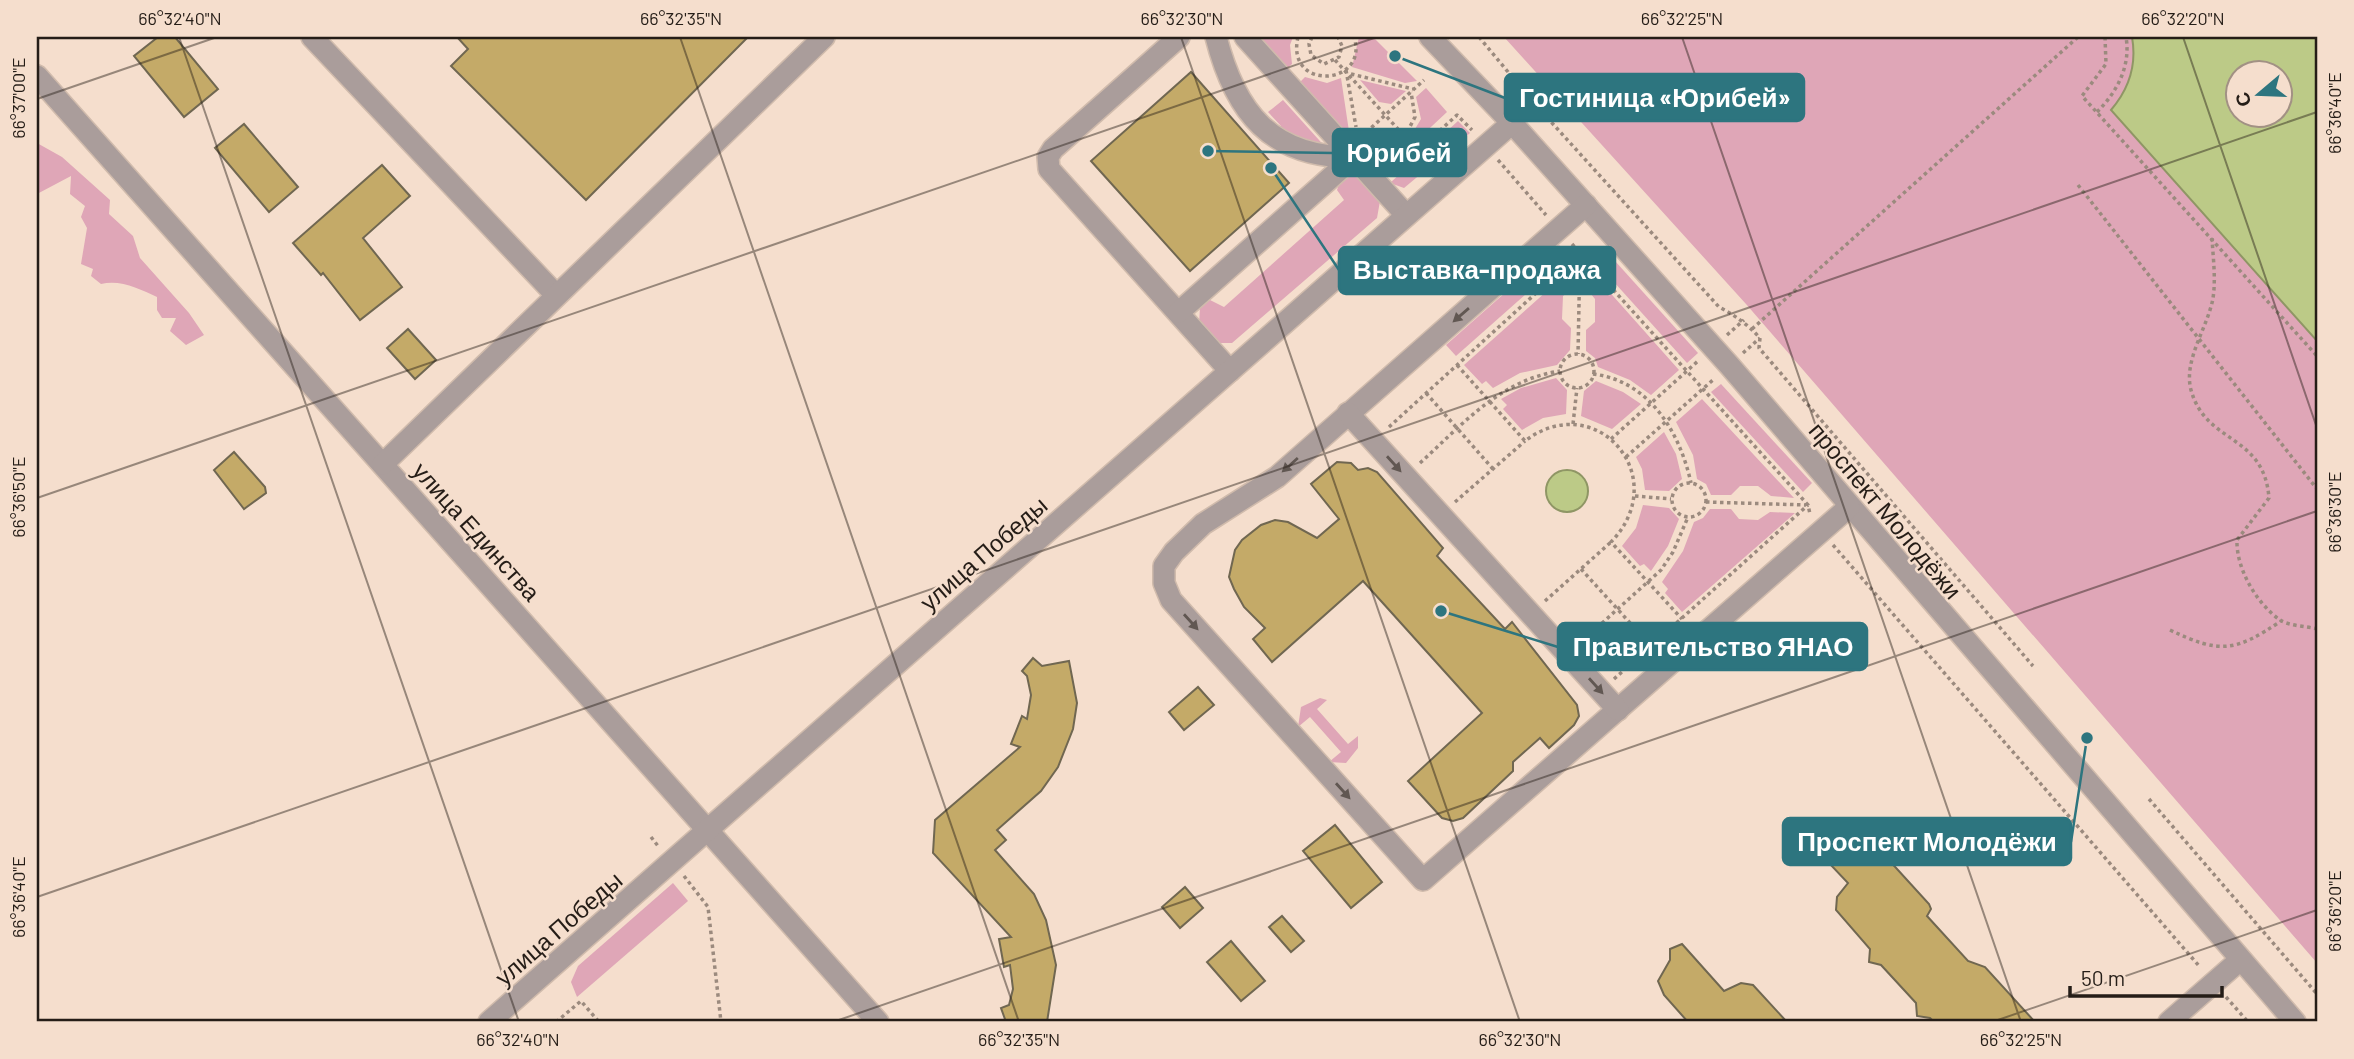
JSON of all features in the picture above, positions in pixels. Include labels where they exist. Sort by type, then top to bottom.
[{"type":"street","points":[[313,37],[556,295]]},
{"type":"street","points":[[383,464],[824,37]]},
{"type":"street","points":[[1179,37],[1053,149],[1048,158],[1049,169],[1230,371]]},
{"type":"street","points":[[1216,37],[1234,93],[1264,129],[1277,140],[1311,154],[1357,147]]},
{"type":"street","points":[[1245,37],[1357,147],[1406,215]]},
{"type":"street","name":"проспект Молодёжи","points":[[1430,37],[1512,123],[1729,365],[2295,1022]]},
{"type":"street","name":"улица Единства","points":[[37,76],[878,1022]]},
{"type":"street","name":"улица Победы","points":[[489,1022],[1512,123]]},
{"type":"street","points":[[1179,312],[1357,147]]},
{"type":"street","points":[[1586,205],[1277,477],[1203,524],[1174,552],[1164,566],[1164,583],[1171,600],[1423,880],[1849,507]]},
{"type":"street","points":[[1348,413],[1618,710]]},
{"type":"street","points":[[2169,1022],[2240,960]]},
{"type":"path","points":[[1298,37],[1297,53],[1310,72],[1326,77],[1346,70],[1354,57],[1354,37]]},
{"type":"path","points":[[1312,37],[1309,50],[1314,59],[1324,64],[1335,60],[1341,52],[1338,37]]},
{"type":"path","points":[[1479,37],[1533,102],[1719,307],[1744,320],[1752,329],[1759,338],[1759,348],[2033,666]]},
{"type":"path","points":[[1752,329],[2078,37]]},
{"type":"path","points":[[2105,37],[2106,64],[2082,96],[2317,356]]},
{"type":"path","points":[[2097,112],[2123,73],[2128,53],[2126,37]]},
{"type":"path","points":[[1335,60],[1418,151]]},
{"type":"path","points":[[1346,70],[1357,147]]},
{"type":"path","points":[[1350,74],[1412,90]]},
{"type":"path","points":[[1357,147],[1386,115],[1424,80]]},
{"type":"path","points":[[1357,147],[1382,144],[1405,136],[1415,117],[1412,90]]},
{"type":"path","points":[[1392,174],[1457,115],[1808,505]]},
{"type":"path","points":[[2078,185],[2317,489]]},
{"type":"path","points":[[2212,239],[2213,297],[2200,341],[2193,354],[2190,387],[2199,413],[2258,460],[2268,481],[2269,498],[2237,540],[2236,555],[2258,597],[2281,621],[2317,629]]},
{"type":"path","points":[[1578,354],[1580,253]]},
{"type":"path","points":[[1394,438],[1387,429],[1580,253]]},
{"type":"path","points":[[1726,336],[1744,320]]},
{"type":"path","points":[[1742,354],[1759,338]]},
{"type":"path","points":[[1578,354],[1588,359],[1593,374],[1588,383],[1577,387],[1563,381],[1560,370],[1564,360],[1578,354]]},
{"type":"path","points":[[1611,439],[1703,357]]},
{"type":"path","points":[[1457,365],[1525,441]]},
{"type":"path","points":[[1418,464],[1489,400],[1514,383],[1560,370]]},
{"type":"path","points":[[1593,374],[1622,383],[1652,403],[1667,421],[1681,448],[1691,483]]},
{"type":"path","points":[[1626,457],[1718,375]]},
{"type":"path","points":[[1573,425],[1577,387]]},
{"type":"path","points":[[1426,393],[1493,469]]},
{"type":"path","points":[[1445,494],[1454,503],[1525,441],[1543,430],[1573,425],[1593,429],[1611,439],[1626,457],[1633,474],[1635,496],[1626,524],[1611,542],[1543,603],[1552,613]]},
{"type":"path","points":[[1410,455],[1427,474]]},
{"type":"path","points":[[1688,517],[1675,510],[1672,499],[1680,486],[1691,483],[1701,488],[1706,502]]},
{"type":"path","points":[[1635,496],[1672,499]]},
{"type":"path","points":[[1706,502],[1808,505]]},
{"type":"path","points":[[1588,653],[1579,643],[1648,582],[1673,552],[1688,517],[1700,512],[1706,502]]},
{"type":"path","points":[[1605,671],[1613,681],[1808,505]]},
{"type":"path","points":[[1611,542],[1682,619]]},
{"type":"path","points":[[1837,550],[2248,1022]]},
{"type":"path","points":[[1581,569],[1651,646]]},
{"type":"path","points":[[2170,630],[2210,647],[2241,644],[2281,621]]},
{"type":"path","points":[[2148,799],[2317,994]]},
{"type":"path","points":[[650,837],[708,907],[721,1022]]},
{"type":"path","points":[[556,1022],[581,1001],[599,1022]]},
{"type":"shaded area","points":[[1259,37],[1293,37],[1290,45],[1292,64],[1287,68]]},
{"type":"shaded area","points":[[1359,37],[1373,37],[1417,81],[1405,83],[1352,67]]},
{"type":"shaded area","points":[[1504,37],[2132,37],[2130,76],[2123,94],[2111,111],[2317,341],[2317,963],[1746,304]]},
{"type":"shaded area","points":[[2132,37],[2317,37],[2317,341],[2111,110],[2127,85],[2134,57]]},
{"type":"shaded area","points":[[1305,77],[1327,83],[1341,78],[1350,138],[1300,82]]},
{"type":"shaded area","points":[[1360,80],[1406,91],[1391,104],[1379,102]]},
{"type":"shaded area","points":[[1426,88],[1447,112],[1417,140],[1412,134],[1421,119],[1416,97]]},
{"type":"shaded area","points":[[1283,100],[1328,150],[1279,129],[1281,126],[1268,112]]},
{"type":"shaded area","points":[[1458,121],[1470,133],[1404,188],[1390,183]]},
{"type":"shaded area","points":[[37,143],[62,157],[110,200],[109,214],[133,236],[140,258],[189,313],[204,335],[186,345],[170,331],[176,318],[162,318],[157,310],[157,297],[123,284],[101,284],[91,276],[93,269],[81,264],[87,228],[81,217],[85,206],[70,194],[71,176],[37,194]]},
{"type":"shaded area","points":[[1354,176],[1360,178],[1380,201],[1377,218],[1232,343],[1214,343],[1199,325],[1200,307],[1210,300],[1224,307],[1344,200],[1337,190],[1338,187],[1343,180]]},
{"type":"shaded area","points":[[1559,245],[1569,256],[1456,356],[1446,345]]},
{"type":"shaded area","points":[[1606,251],[1698,353],[1687,363],[1595,261]]},
{"type":"shaded area","points":[[1575,266],[1574,288],[1563,296],[1562,319],[1571,328],[1570,350],[1557,365],[1520,373],[1493,388],[1486,381],[1482,384],[1464,365]]},
{"type":"shaded area","points":[[1589,269],[1679,370],[1651,395],[1630,380],[1598,367],[1595,358],[1586,351],[1586,330],[1595,322],[1595,299],[1587,289]]},
{"type":"shaded area","points":[[1556,378],[1567,390],[1566,414],[1543,418],[1522,430],[1503,409],[1507,405],[1501,399],[1521,388]]},
{"type":"shaded area","points":[[1596,381],[1623,392],[1641,404],[1612,429],[1581,416],[1584,391]]},
{"type":"shaded area","points":[[1721,384],[1812,483],[1803,492],[1711,392]]},
{"type":"shaded area","points":[[1702,399],[1794,498],[1771,496],[1758,486],[1740,486],[1731,495],[1711,495],[1706,484],[1697,479],[1693,455],[1676,422]]},
{"type":"shaded area","points":[[1664,432],[1676,454],[1682,479],[1669,491],[1645,490],[1642,469],[1636,457]]},
{"type":"shaded area","points":[[1567,470],[1582,476],[1588,491],[1582,506],[1567,512],[1552,506],[1546,491],[1552,476]]},
{"type":"shaded area","points":[[1643,505],[1669,508],[1679,519],[1668,546],[1651,571],[1644,564],[1640,566],[1622,546],[1636,528]]},
{"type":"shaded area","points":[[1710,509],[1731,509],[1739,519],[1758,520],[1770,512],[1795,513],[1682,612],[1665,593],[1668,589],[1662,582],[1683,551],[1694,522],[1703,518]]},
{"type":"shaded area","points":[[1320,698],[1327,700],[1317,709],[1348,744],[1358,736],[1358,748],[1346,763],[1329,762],[1341,752],[1310,717],[1298,727],[1301,707]]},
{"type":"shaded area","points":[[673,883],[688,901],[577,997],[571,982],[578,966]]},
{"type":"building","points":[[158,37],[175,37],[218,89],[184,117],[134,56]]},
{"type":"building","points":[[457,37],[748,37],[586,200],[451,66],[468,49]]},
{"type":"building","points":[[1191,72],[1289,183],[1190,271],[1091,161]]},
{"type":"building","points":[[244,124],[298,187],[269,212],[215,148]]},
{"type":"building","points":[[382,165],[410,196],[363,238],[402,287],[360,320],[323,273],[321,275],[293,243]]},
{"type":"building","points":[[408,329],[436,360],[415,379],[387,348]]},
{"type":"building","points":[[234,452],[265,487],[266,493],[244,509],[214,470]]},
{"type":"building","points":[[1337,462],[1351,463],[1358,470],[1368,468],[1377,472],[1443,548],[1437,556],[1505,629],[1512,622],[1577,705],[1579,716],[1574,725],[1549,748],[1540,738],[1513,762],[1513,771],[1463,818],[1453,821],[1442,818],[1408,781],[1482,713],[1363,581],[1272,662],[1253,639],[1265,628],[1244,607],[1229,577],[1235,550],[1242,540],[1261,525],[1275,520],[1288,522],[1317,538],[1339,519],[1311,484]]},
{"type":"building","points":[[1033,658],[1042,666],[1069,661],[1077,703],[1073,729],[1058,767],[1041,791],[997,830],[1006,840],[995,850],[1034,894],[1046,920],[1056,965],[1047,1022],[1006,1022],[1001,1008],[1009,1005],[1013,989],[1010,965],[1004,967],[999,939],[1011,937],[933,853],[935,820],[1020,747],[1011,744],[1022,716],[1027,719],[1031,695],[1027,676],[1022,671]]},
{"type":"building","points":[[1198,687],[1214,705],[1184,730],[1169,712]]},
{"type":"building","points":[[1838,819],[1856,824],[1929,904],[1931,909],[1927,916],[1968,961],[1985,967],[2035,1022],[1934,1022],[1930,1018],[1917,1016],[1916,1003],[1881,965],[1869,962],[1870,949],[1836,910],[1837,897],[1848,883],[1810,843],[1807,833],[1816,825],[1828,828]]},
{"type":"building","points":[[1335,825],[1382,882],[1351,908],[1303,851]]},
{"type":"building","points":[[1185,887],[1203,908],[1180,928],[1162,907]]},
{"type":"building","points":[[1282,916],[1304,941],[1291,952],[1269,927]]},
{"type":"building","points":[[1231,941],[1265,981],[1241,1001],[1207,962]]},
{"type":"building","points":[[1682,944],[1724,991],[1741,983],[1753,985],[1787,1022],[1688,1022],[1664,995],[1658,981],[1670,960],[1670,949]]},
{"type":"place","name":"Гостиница «Юрибей»","points":[[1395,56]]},
{"type":"place","name":"Юрибей","points":[[1208,151]]},
{"type":"place","name":"Выставка-продажа","points":[[1271,168]]},
{"type":"place","name":"Правительство ЯНАО","points":[[1441,611]]},
{"type":"place","name":"Проспект Молодёжи","points":[[2087,738]]}]
